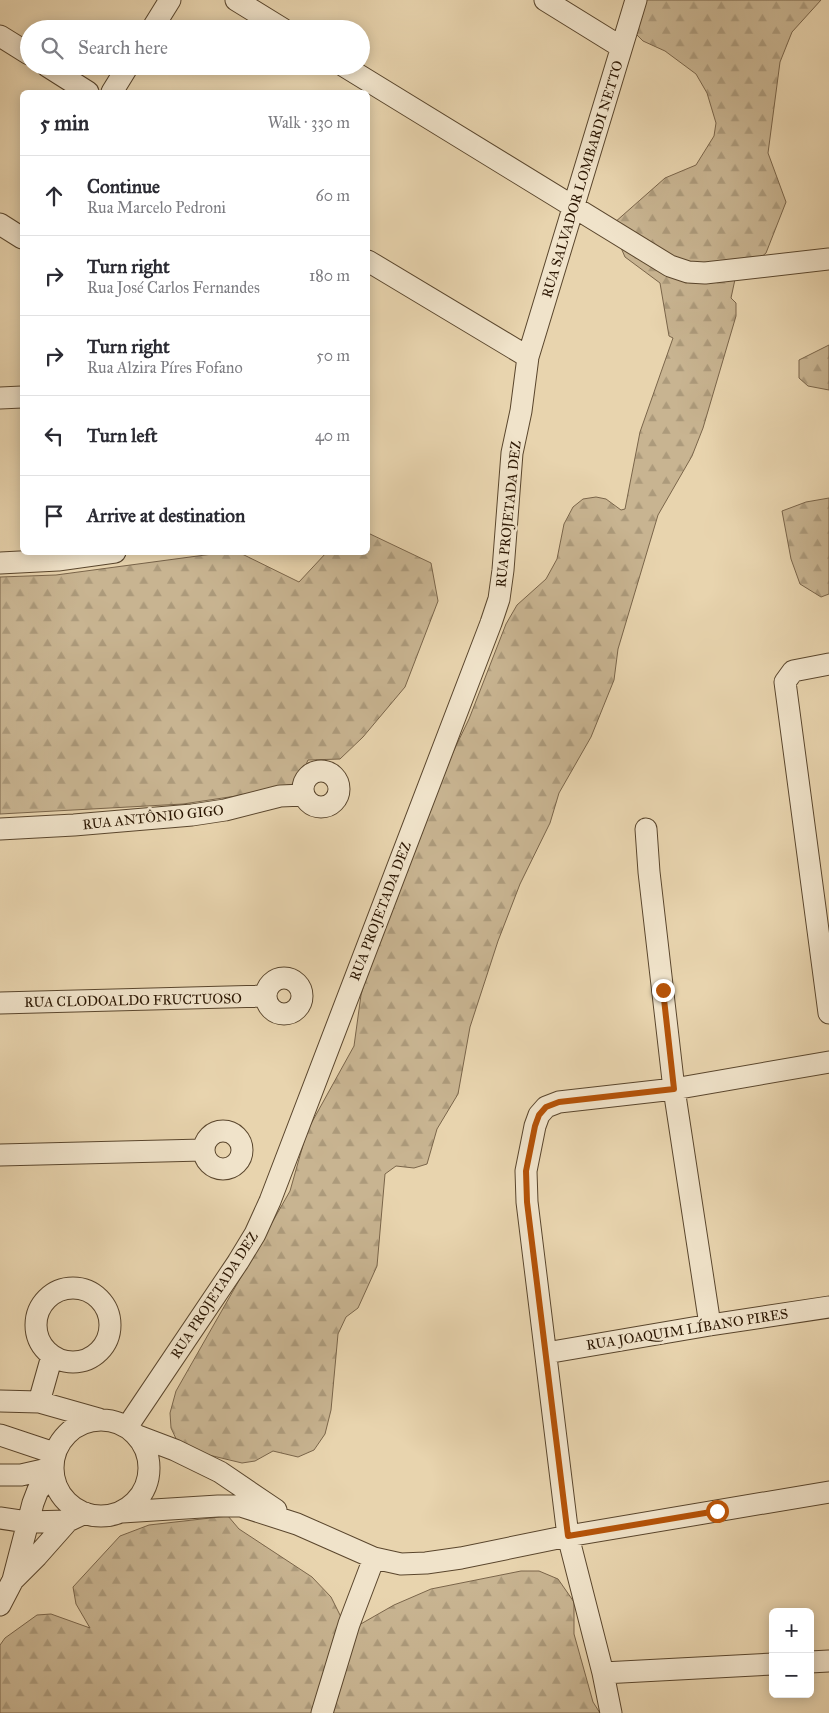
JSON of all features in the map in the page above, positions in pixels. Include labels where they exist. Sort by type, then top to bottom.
[{"type":"street","points":[[158,20],[170,0]]},
{"type":"street","points":[[236,0],[268,20]]},
{"type":"street","points":[[545,0],[621,47]]},
{"type":"street","name":"RUA SALVADOR LOMBARDI NETTO","points":[[528,357],[636,0]]},
{"type":"street","points":[[0,36],[20,48]]},
{"type":"street","points":[[61,75],[85,90]]},
{"type":"street","points":[[113,90],[122,75]]},
{"type":"street","points":[[359,75],[670,266],[688,272],[706,273],[829,259]]},
{"type":"street","points":[[0,224],[20,237]]},
{"type":"street","points":[[370,262],[528,357]]},
{"type":"street","name":"RUA PROJETADA DEZ","points":[[133,1432],[255,1234],[270,1201],[491,623],[499,599],[502,579],[512,454],[521,411],[528,357]]},
{"type":"street","points":[[0,398],[20,397]]},
{"type":"street","points":[[0,563],[58,560],[93,555]]},
{"type":"street","points":[[829,664],[792,671],[784,682],[829,1013]]},
{"type":"street","name":"RUA ANTÔNIO GIGO","points":[[0,829],[192,815],[225,810],[280,796],[304,795]]},
{"type":"street","points":[[646,829],[649,872],[674,1089],[710,1324]]},
{"type":"street","name":"RUA CLODOALDO FRUCTUOSO","points":[[0,1003],[266,996]]},
{"type":"street","points":[[611,1713],[603,1673],[568,1536],[526,1194],[526,1171],[535,1126],[539,1115],[546,1107],[559,1102],[674,1089],[829,1062]]},
{"type":"street","points":[[0,1155],[203,1150]]},
{"type":"street","name":"RUA JOAQUIM LÍBANO PIRES","points":[[546,1352],[710,1324],[829,1307]]},
{"type":"street","points":[[39,1402],[52,1356]]},
{"type":"street","points":[[0,1401],[39,1402],[98,1419],[114,1421],[133,1432],[220,1472],[297,1524]]},
{"type":"street","points":[[0,1605],[13,1580],[27,1522],[38,1490],[45,1483],[54,1467],[61,1440],[71,1430],[84,1422],[98,1419]]},
{"type":"street","points":[[122,1512],[144,1492],[149,1478],[150,1463],[146,1449],[133,1432]]},
{"type":"street","points":[[0,1435],[54,1467],[61,1496],[72,1506],[76,1517]]},
{"type":"street","points":[[0,1475],[21,1475],[54,1467]]},
{"type":"street","points":[[0,1518],[27,1522],[108,1516],[122,1512],[241,1506],[297,1524],[374,1558],[401,1564],[426,1563],[460,1558],[568,1536],[829,1492]]},
{"type":"street","points":[[13,1580],[76,1517]]},
{"type":"street","points":[[322,1713],[349,1624],[374,1558]]},
{"type":"street","points":[[814,1662],[829,1661]]},
{"type":"street","points":[[603,1673],[769,1664]]},
{"type":"green space","points":[[639,0],[821,0],[792,32],[780,62],[768,153],[786,202],[766,253],[752,265],[737,270],[731,298],[736,303],[736,316],[703,428],[692,456],[658,515],[618,649],[614,680],[591,737],[559,793],[550,823],[520,884],[498,941],[470,1027],[458,1094],[437,1129],[427,1164],[414,1168],[396,1166],[385,1174],[377,1266],[358,1308],[346,1317],[338,1334],[331,1410],[325,1434],[314,1450],[298,1457],[273,1451],[255,1461],[242,1463],[188,1450],[178,1443],[171,1428],[170,1413],[176,1391],[290,1191],[307,1131],[354,1046],[361,995],[371,959],[397,899],[427,806],[469,719],[506,624],[517,605],[546,579],[557,559],[564,524],[573,507],[583,499],[596,497],[606,499],[621,510],[625,509],[640,432],[673,338],[669,336],[660,283],[625,257],[615,234],[614,223],[665,178],[696,165],[714,136],[716,123],[707,93],[696,74],[665,51],[643,41],[635,33]]},
{"type":"green space","points":[[829,345],[829,390],[808,386],[799,378],[799,360]]},
{"type":"green space","points":[[829,498],[829,594],[821,597],[800,584],[791,559],[782,511],[806,502]]},
{"type":"green space","points":[[370,534],[431,563],[438,601],[405,687],[363,737],[340,759],[308,760],[298,783],[236,796],[183,804],[0,814],[0,577],[56,575],[205,555],[244,555],[299,582],[324,555],[370,555]]},
{"type":"green space","points":[[228,1516],[239,1529],[312,1577],[331,1597],[345,1625],[352,1629],[394,1605],[431,1589],[521,1571],[539,1571],[558,1579],[574,1602],[574,1634],[593,1702],[600,1713],[0,1713],[0,1645],[5,1638],[37,1615],[51,1614],[90,1628],[76,1604],[73,1587],[120,1536],[149,1525]]},
{"type":"route","points":[[663,990],[674,1089],[559,1102],[546,1107],[539,1115],[535,1126],[526,1171],[527,1202],[568,1536],[717,1511]]}]
